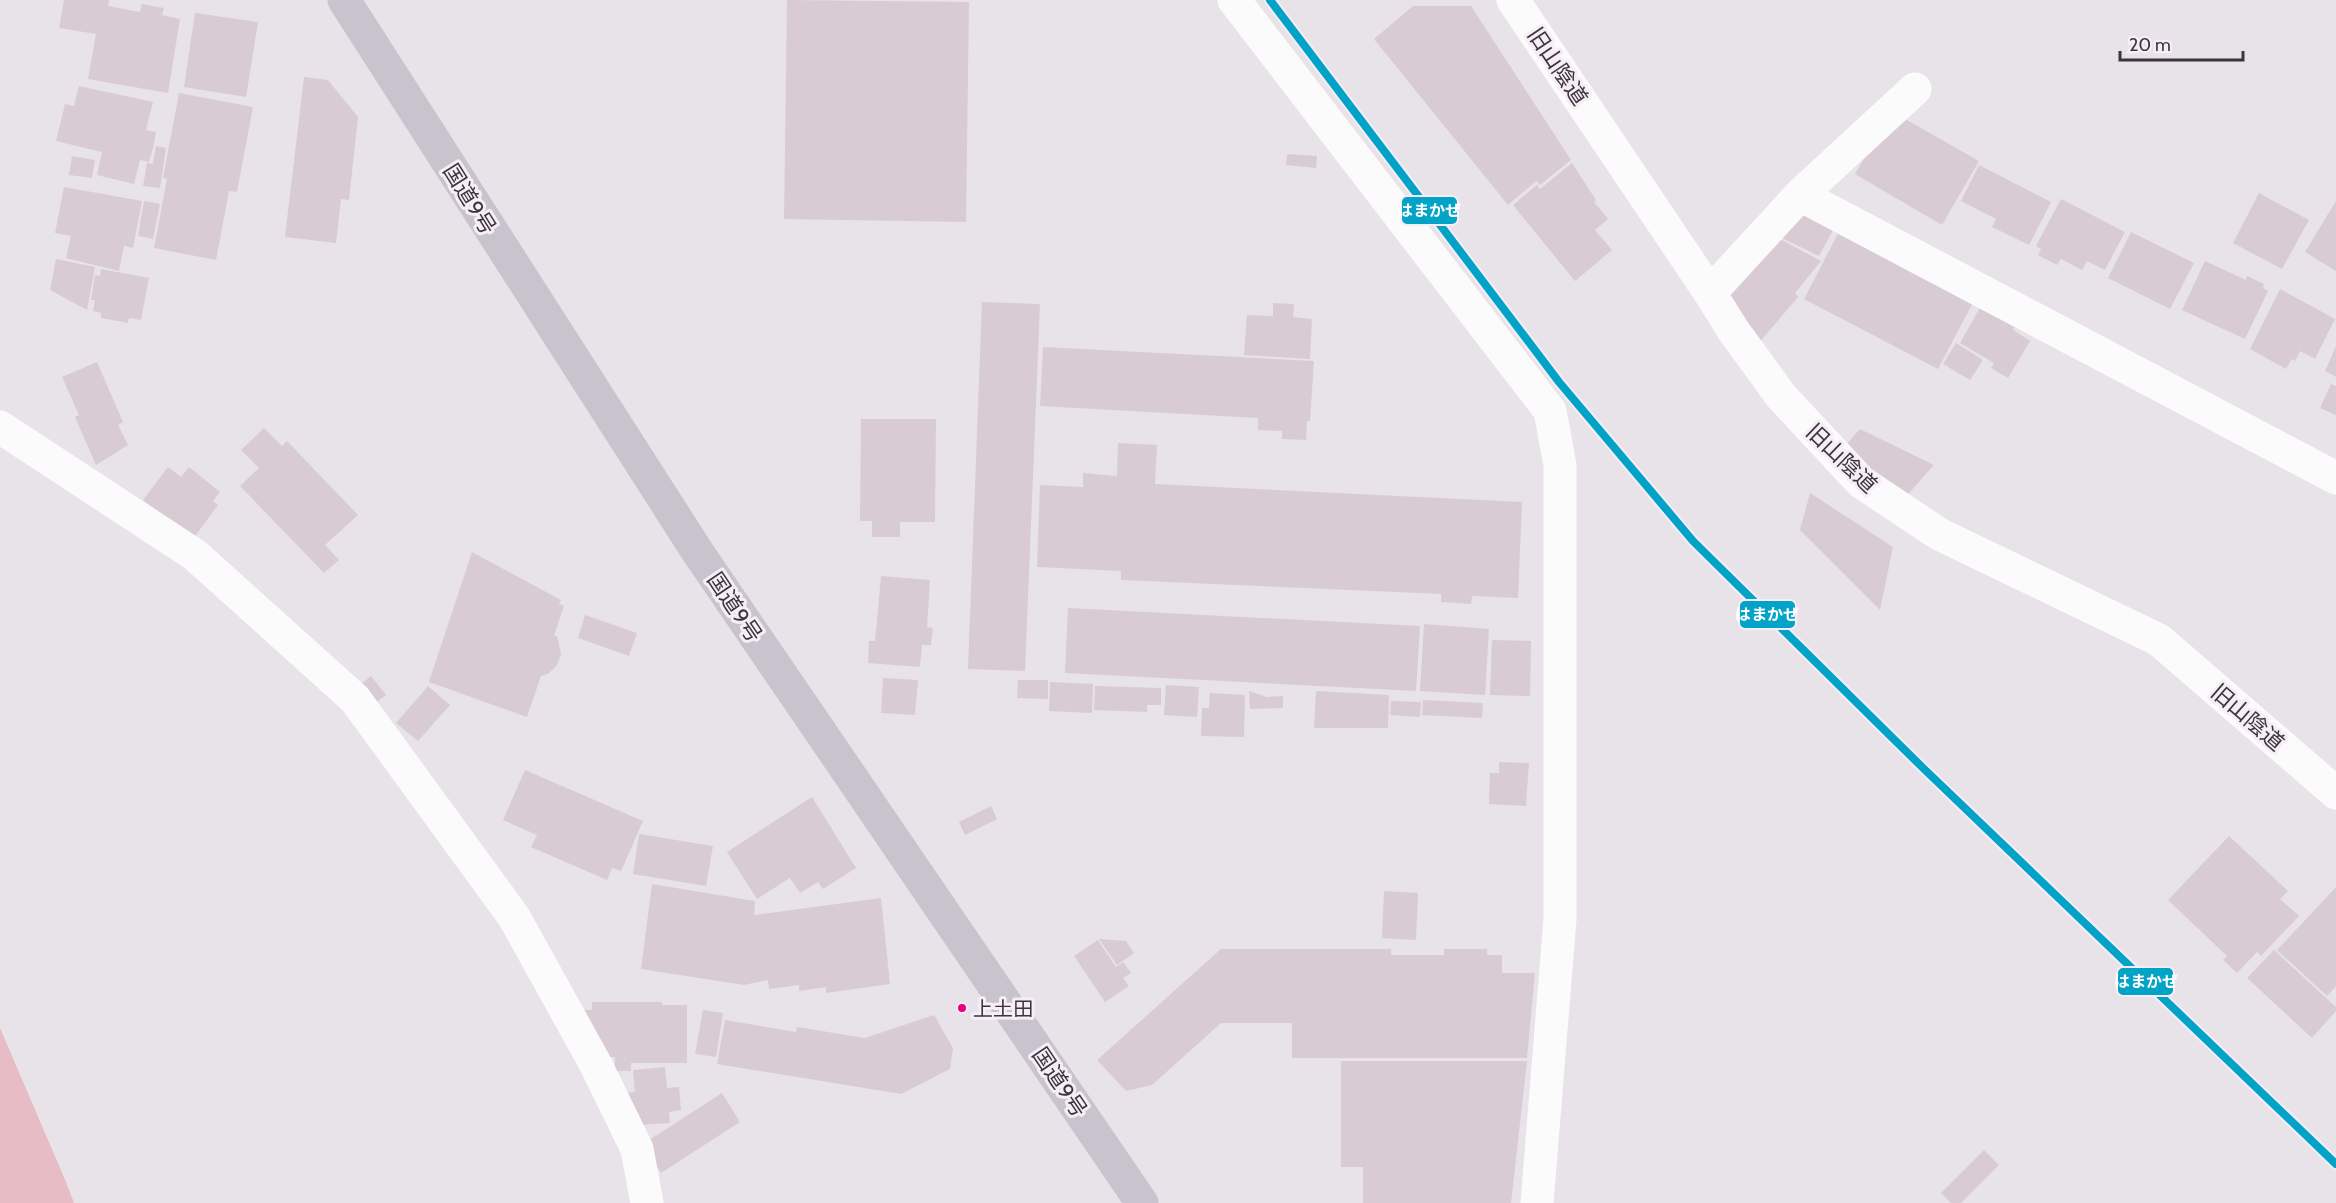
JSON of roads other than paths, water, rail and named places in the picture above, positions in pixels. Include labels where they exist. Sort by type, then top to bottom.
[{"type":"highway","name":"国道9号","points":[[344,0],[697,551],[1142,1203]]},
{"type":"street","points":[[1234,0],[1551,411],[1560,465],[1560,919],[1537,1203]]},
{"type":"street","name":"旧山陰道","points":[[1513,0],[1733,330],[1780,396],[1861,482],[1939,534],[2159,640],[2336,793]]},
{"type":"street","points":[[1710,293],[1800,195],[1915,89]]},
{"type":"street","points":[[1800,195],[2336,478]]},
{"type":"street","points":[[0,427],[195,555],[355,699],[514,917],[596,1065],[637,1149],[647,1203]]},
{"type":"place","name":"上土田","points":[[962,1008]]}]
